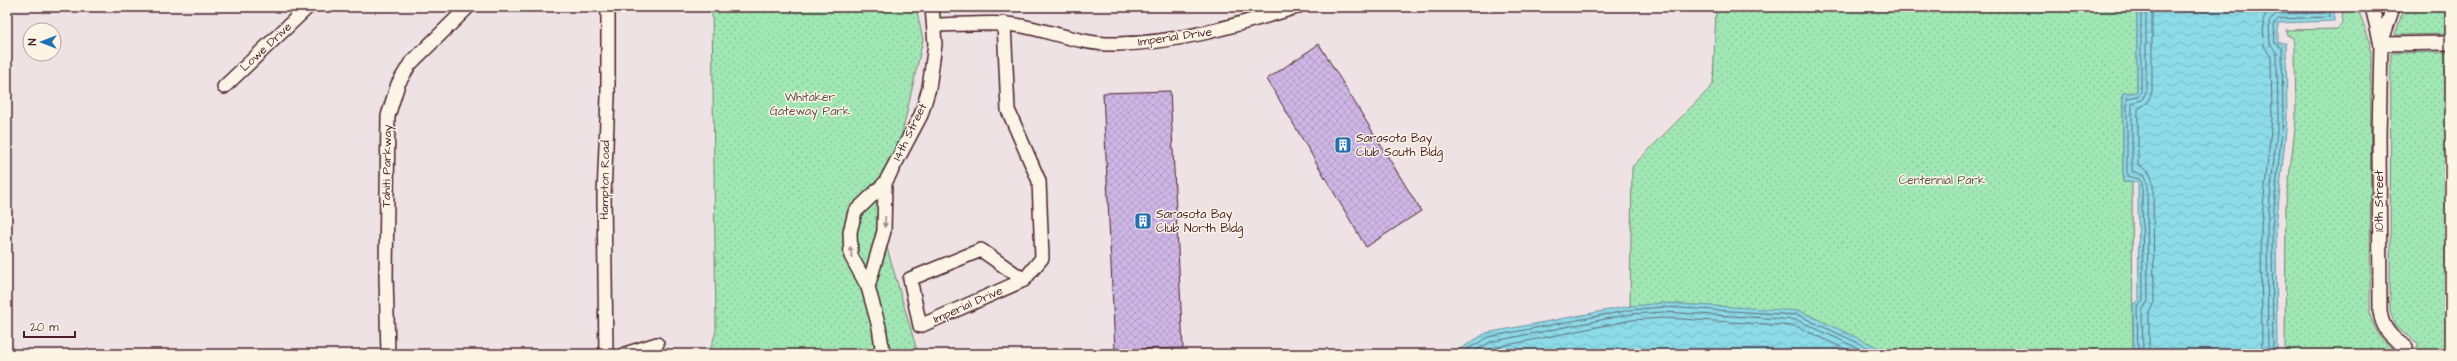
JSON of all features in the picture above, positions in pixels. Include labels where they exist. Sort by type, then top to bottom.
[{"type":"street","name":"Lowe Drive","points":[[224,87],[308,7]]},
{"type":"street","name":"Tahiti Parkway","points":[[388,354],[386,276],[388,116],[398,84],[410,64],[468,7]]},
{"type":"street","name":"Hampton Road","points":[[606,354],[604,195],[608,97],[608,7]]},
{"type":"street","name":"14th Street","points":[[883,354],[880,333],[868,287],[852,256],[850,232],[852,218],[859,206],[885,183],[926,101],[934,61],[934,25],[932,7]]},
{"type":"street","name":"Imperial Drive","points":[[934,25],[1004,24],[1022,26],[1067,38],[1116,44],[1159,42],[1226,30],[1297,7]]},
{"type":"street","name":"10th Street","points":[[2372,7],[2381,44],[2379,129],[2380,311],[2382,324],[2388,333],[2406,347]]},
{"type":"street","name":"10th Street","points":[[2381,44],[2393,7]]},
{"type":"street","name":"Imperial Drive","points":[[1004,24],[1008,110],[1039,181],[1042,258],[1024,280],[920,326],[910,279],[981,250],[1024,280]]},
{"type":"street","points":[[2381,44],[2450,43]]},
{"type":"street","name":"14th Street","points":[[868,287],[884,231],[885,183]]},
{"type":"street","points":[[625,354],[657,344]]},
{"type":"green space","name":"Whitaker Gateway Park","points":[[712,7],[916,7],[923,40],[881,227],[918,354],[709,354],[716,331]]},
{"type":"green space","name":"Centennial Park","points":[[1716,7],[2137,7],[2137,93],[2123,93],[2123,182],[2132,182],[2133,354],[1884,354],[1630,306],[1632,167],[1713,85]]},
{"type":"green space","points":[[2343,7],[2357,7],[2371,44],[2369,49],[2371,50],[2370,314],[2372,321],[2381,337],[2385,342],[2401,354],[2285,354],[2286,203],[2296,121],[2295,43],[2293,38],[2287,35],[2286,30],[2337,29],[2342,24]]},
{"type":"green space","points":[[2404,7],[2450,7],[2450,34],[2395,35]]},
{"type":"green space","points":[[2450,52],[2450,354],[2412,354],[2419,344],[2395,327],[2390,310],[2391,53]]},
{"type":"water","points":[[2137,7],[2334,7],[2334,21],[2278,23],[2278,43],[2286,43],[2287,120],[2276,227],[2277,354],[2134,354],[2133,304],[2139,301],[2138,182],[2123,182],[2123,93],[2137,92]]},
{"type":"water","points":[[1663,303],[1800,311],[1892,354],[1452,354],[1486,333],[1630,306]]},
{"type":"building","name":"Sarasota Bay Club South Bldg","points":[[1319,44],[1421,211],[1366,247],[1267,79]]},
{"type":"building","name":"Sarasota Bay Club North Bldg","points":[[1170,91],[1183,348],[1115,350],[1103,93]]},
{"type":"place","name":"Sarasota Bay Club South Bldg","points":[[1343,145]]},
{"type":"place","name":"Sarasota Bay Club North Bldg","points":[[1143,221]]}]
